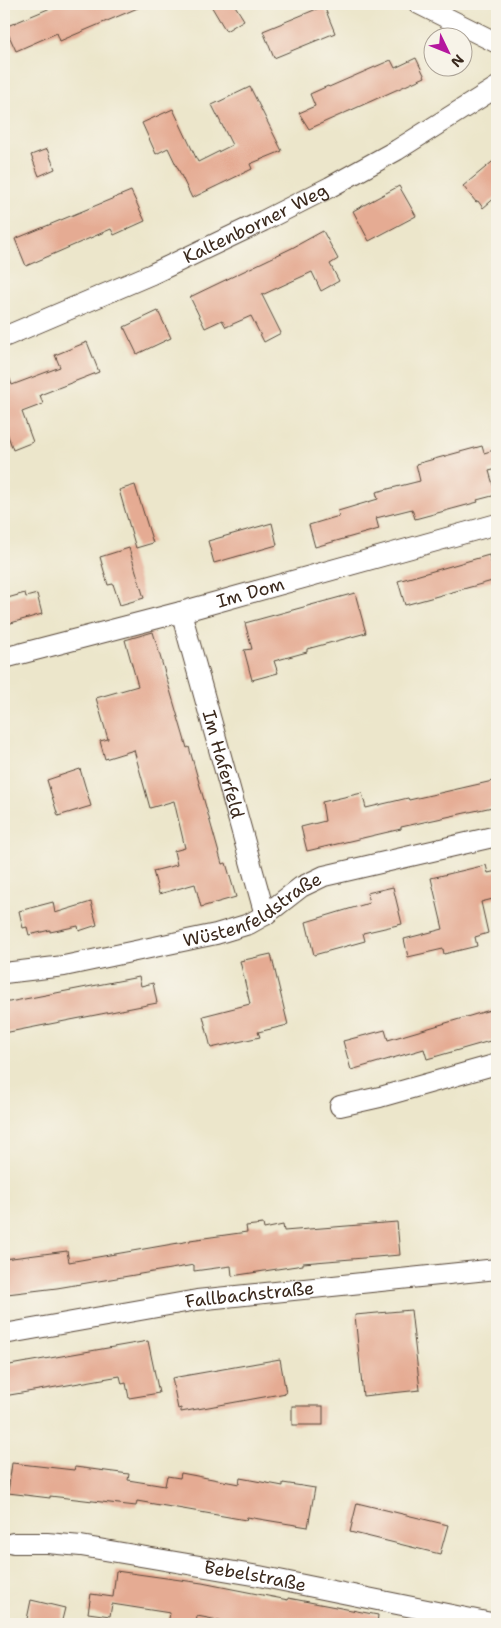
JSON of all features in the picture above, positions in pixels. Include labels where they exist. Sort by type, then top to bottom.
[{"type":"street","points":[[420,4],[497,43]]},
{"type":"street","name":"Kaltenborner Weg","points":[[4,337],[144,278],[263,221],[388,155],[497,87]]},
{"type":"street","name":"Im Dom","points":[[4,658],[181,612],[497,524]]},
{"type":"street","name":"Im Haferfeld","points":[[181,612],[265,915]]},
{"type":"street","name":"Wüstenfeldstraße","points":[[4,973],[64,966],[216,934],[250,924],[265,915],[301,887],[324,876],[497,836]]},
{"type":"street","points":[[340,1106],[380,1097],[497,1064]]},
{"type":"street","name":"Fallbachstraße","points":[[4,1334],[197,1300],[497,1269]]},
{"type":"street","name":"Bebelstraße","points":[[13,1543],[47,1543],[90,1548],[259,1576],[496,1624]]},
{"type":"building","points":[[60,4],[147,4],[60,41],[57,33],[16,51],[5,27]]},
{"type":"building","points":[[210,4],[234,4],[244,20],[226,31]]},
{"type":"building","points":[[324,6],[335,33],[274,58],[263,31]]},
{"type":"building","points":[[416,58],[424,77],[309,129],[299,113],[315,106],[310,94],[391,60],[395,68]]},
{"type":"building","points":[[250,87],[282,151],[250,164],[252,169],[192,198],[168,148],[156,154],[142,123],[173,109],[198,162],[232,145],[212,105]]},
{"type":"building","points":[[47,149],[55,169],[39,176],[31,155]]},
{"type":"building","points":[[497,158],[497,196],[483,208],[463,186]]},
{"type":"building","points":[[399,186],[416,216],[369,241],[353,211]]},
{"type":"building","points":[[131,191],[145,221],[114,235],[111,229],[26,266],[15,239]]},
{"type":"building","points":[[323,231],[338,259],[330,264],[339,281],[321,291],[312,272],[262,295],[281,333],[264,342],[251,316],[226,327],[222,320],[205,328],[190,297]]},
{"type":"building","points":[[158,311],[171,338],[137,354],[124,327]]},
{"type":"building","points":[[87,342],[99,372],[40,395],[43,404],[22,412],[33,442],[13,450],[4,424],[4,369],[6,368],[12,385],[60,367],[55,355]]},
{"type":"building","points":[[482,446],[484,453],[494,450],[497,469],[489,471],[496,495],[477,500],[478,502],[415,519],[412,509],[376,518],[379,529],[315,547],[309,525],[339,516],[338,511],[378,499],[376,492],[420,481],[416,464]]},
{"type":"building","points":[[135,485],[153,543],[136,548],[119,490]]},
{"type":"building","points":[[272,523],[277,545],[214,563],[208,541]]},
{"type":"building","points":[[129,548],[144,598],[120,605],[113,584],[108,585],[100,557]]},
{"type":"building","points":[[489,555],[496,580],[405,605],[398,581]]},
{"type":"building","points":[[25,593],[26,597],[37,594],[42,614],[4,625],[4,599]]},
{"type":"building","points":[[355,593],[366,633],[307,649],[307,652],[274,661],[278,673],[252,680],[244,650],[252,649],[245,623]]},
{"type":"building","points":[[153,632],[187,748],[189,747],[222,864],[226,863],[236,897],[201,907],[195,884],[159,894],[153,871],[177,865],[174,851],[185,848],[174,801],[150,808],[134,750],[105,759],[100,741],[108,739],[96,698],[138,686],[125,640]]},
{"type":"building","points":[[80,769],[91,806],[58,816],[47,780]]},
{"type":"building","points":[[497,780],[497,806],[401,827],[401,829],[307,851],[301,827],[325,821],[322,802],[362,793],[366,808]]},
{"type":"building","points":[[486,865],[488,873],[497,871],[497,898],[481,902],[488,933],[475,937],[477,946],[444,954],[443,949],[408,957],[404,939],[443,929],[431,878]]},
{"type":"building","points":[[393,887],[402,924],[363,933],[365,941],[314,955],[306,922],[369,903],[367,893]]},
{"type":"building","points":[[53,902],[55,913],[91,902],[97,925],[79,931],[78,926],[29,935],[27,927],[23,928],[19,911]]},
{"type":"building","points":[[271,954],[288,1025],[258,1032],[260,1037],[211,1048],[203,1016],[250,1004],[240,961]]},
{"type":"building","points":[[139,977],[141,986],[153,983],[157,1003],[4,1033],[4,1003]]},
{"type":"building","points":[[497,1008],[497,1039],[427,1059],[424,1049],[351,1070],[343,1041],[385,1030],[388,1040]]},
{"type":"building","points":[[397,1222],[400,1255],[303,1263],[303,1265],[232,1276],[231,1266],[194,1271],[194,1265],[57,1288],[7,1294],[4,1259],[67,1251],[69,1262],[190,1240],[247,1232],[246,1226],[263,1224],[264,1229],[283,1225],[284,1231]]},
{"type":"building","points":[[411,1310],[420,1390],[363,1396],[355,1315]]},
{"type":"building","points":[[148,1341],[159,1393],[129,1398],[126,1383],[122,1384],[120,1376],[4,1396],[4,1366]]},
{"type":"building","points":[[280,1359],[286,1393],[181,1412],[181,1408],[178,1409],[172,1378]]},
{"type":"building","points":[[292,1406],[323,1406],[323,1425],[292,1425]]},
{"type":"building","points":[[12,1463],[74,1470],[75,1467],[129,1474],[128,1480],[165,1486],[167,1476],[180,1478],[181,1473],[239,1484],[240,1478],[283,1486],[283,1483],[315,1488],[308,1527],[247,1517],[246,1520],[137,1501],[136,1506],[8,1493]]},
{"type":"building","points":[[357,1503],[448,1525],[440,1554],[350,1532]]},
{"type":"building","points":[[116,1571],[202,1583],[378,1615],[377,1624],[240,1624],[197,1616],[196,1624],[168,1624],[170,1613],[112,1604],[110,1616],[88,1613],[91,1594],[113,1597]]},
{"type":"building","points":[[31,1600],[65,1608],[61,1624],[26,1624]]}]
